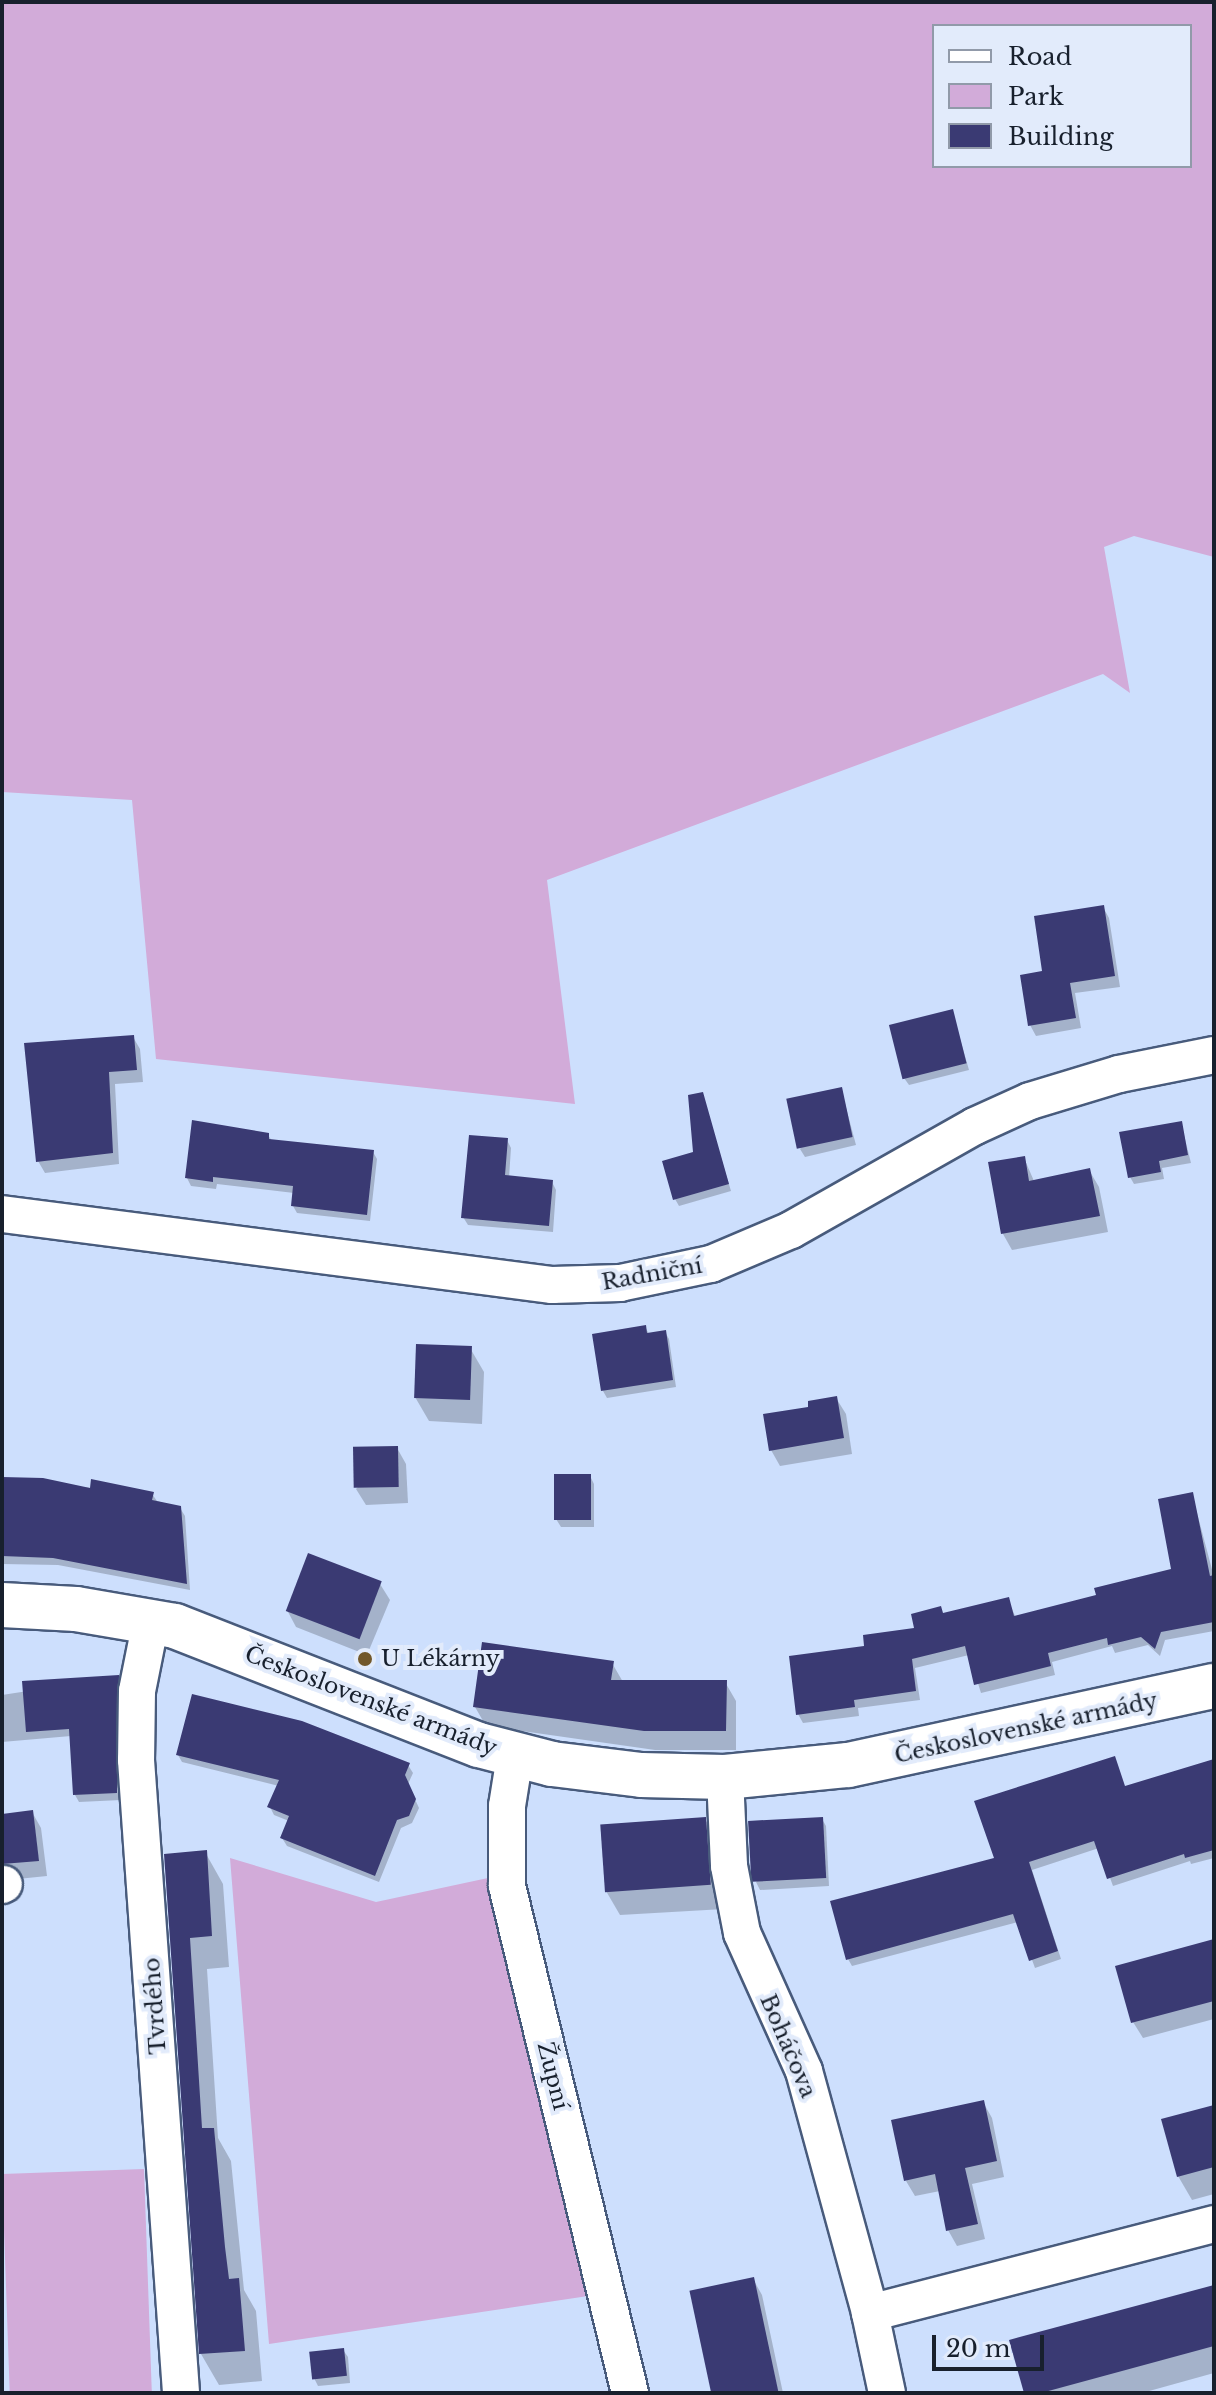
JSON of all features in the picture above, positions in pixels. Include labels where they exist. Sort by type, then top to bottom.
[{"type":"street","name":"Radniční","points":[[2,1214],[552,1285],[620,1283],[711,1264],[791,1230],[975,1126],[1030,1101],[1119,1074],[1214,1055]]},
{"type":"street","name":"Československé armády","points":[[2,1605],[76,1609],[151,1621],[199,1634],[432,1729],[515,1756],[610,1773],[725,1777],[805,1771],[902,1756],[1214,1686]]},
{"type":"street","name":"Tvrdého","points":[[151,1621],[137,1691],[136,1760],[181,2393]]},
{"type":"street","name":"Župní","points":[[515,1756],[507,1806],[507,1886],[630,2393]]},
{"type":"street","name":"Boháčova","points":[[725,1777],[729,1866],[742,1933],[804,2071],[870,2313],[887,2393]]},
{"type":"street","points":[[870,2313],[1214,2224]]},
{"type":"green space","points":[[2,2],[1214,2],[1214,557],[1134,536],[1104,547],[1130,693],[1103,674],[547,880],[575,1104],[156,1059],[132,800],[2,792]]},
{"type":"green space","points":[[230,1858],[376,1902],[488,1878],[588,2296],[269,2344]]},
{"type":"green space","points":[[144,2169],[152,2393],[10,2393],[2,2174]]},
{"type":"building","points":[[1104,905],[1115,976],[1070,983],[1076,1018],[1028,1026],[1020,975],[1042,971],[1034,916]]},
{"type":"building","points":[[953,1009],[967,1063],[903,1079],[889,1025]]},
{"type":"building","points":[[134,1035],[137,1070],[109,1072],[113,1153],[36,1162],[24,1043]]},
{"type":"building","points":[[842,1087],[853,1137],[797,1149],[786,1099]]},
{"type":"building","points":[[703,1092],[729,1184],[673,1200],[662,1161],[693,1152],[688,1095]]},
{"type":"building","points":[[192,1120],[269,1133],[269,1139],[374,1150],[367,1215],[291,1206],[293,1186],[213,1177],[213,1182],[185,1178]]},
{"type":"building","points":[[1182,1121],[1188,1155],[1159,1161],[1161,1172],[1128,1178],[1119,1132]]},
{"type":"building","points":[[469,1135],[508,1138],[505,1175],[553,1180],[549,1226],[461,1218]]},
{"type":"building","points":[[1025,1156],[1029,1181],[1090,1168],[1100,1216],[1001,1234],[988,1162]]},
{"type":"building","points":[[646,1325],[647,1333],[666,1330],[673,1380],[601,1391],[592,1334]]},
{"type":"building","points":[[416,1344],[472,1346],[470,1400],[414,1398]]},
{"type":"building","points":[[837,1396],[844,1438],[769,1451],[763,1414],[808,1407],[808,1401]]},
{"type":"building","points":[[398,1446],[399,1487],[354,1488],[353,1447]]},
{"type":"building","points":[[554,1474],[591,1474],[591,1520],[554,1520]]},
{"type":"building","points":[[2,1477],[43,1478],[90,1488],[91,1479],[154,1492],[152,1500],[181,1506],[187,1584],[53,1558],[2,1556]]},
{"type":"building","points":[[1193,1492],[1210,1576],[1214,1575],[1214,1622],[1161,1632],[1155,1649],[1141,1637],[1108,1645],[1107,1638],[1048,1653],[1051,1666],[974,1685],[965,1646],[912,1659],[916,1691],[854,1700],[855,1707],[796,1715],[789,1656],[864,1646],[863,1635],[914,1628],[911,1614],[941,1606],[943,1613],[1009,1597],[1014,1616],[1096,1595],[1094,1588],[1171,1569],[1158,1499]]},
{"type":"building","points":[[308,1553],[382,1581],[360,1639],[286,1611]]},
{"type":"building","points":[[482,1642],[614,1661],[611,1680],[727,1680],[726,1731],[644,1731],[473,1707]]},
{"type":"building","points":[[119,1675],[117,1793],[73,1795],[69,1729],[26,1732],[22,1681]]},
{"type":"building","points":[[192,1694],[302,1721],[410,1763],[405,1775],[416,1799],[409,1816],[397,1820],[375,1876],[280,1838],[289,1816],[267,1807],[279,1780],[176,1755]]},
{"type":"building","points":[[1115,1756],[1125,1786],[1214,1759],[1214,1850],[1185,1858],[1184,1854],[1107,1879],[1094,1841],[1029,1862],[1058,1951],[1029,1961],[1013,1914],[846,1960],[830,1901],[994,1858],[974,1801]]},
{"type":"building","points":[[33,1810],[39,1861],[2,1864],[2,1814]]},
{"type":"building","points":[[706,1817],[711,1885],[605,1892],[600,1824]]},
{"type":"building","points":[[823,1817],[826,1878],[751,1882],[748,1821]]},
{"type":"building","points":[[207,1850],[212,1936],[190,1938],[202,2128],[214,2128],[229,2279],[239,2278],[245,2351],[199,2354],[164,1854]]},
{"type":"building","points":[[1214,1939],[1214,2001],[1131,2023],[1115,1966]]},
{"type":"building","points":[[984,2100],[997,2161],[965,2168],[978,2224],[946,2231],[935,2174],[904,2181],[891,2120]]},
{"type":"building","points":[[1214,2105],[1214,2167],[1177,2177],[1161,2119]]},
{"type":"building","points":[[754,2277],[779,2393],[711,2393],[689,2291]]},
{"type":"building","points":[[1214,2285],[1214,2346],[1041,2393],[1024,2393],[1009,2340]]},
{"type":"building","points":[[344,2348],[347,2376],[312,2380],[309,2352]]},
{"type":"place","name":"U Lékárny","points":[[365,1659]]}]
